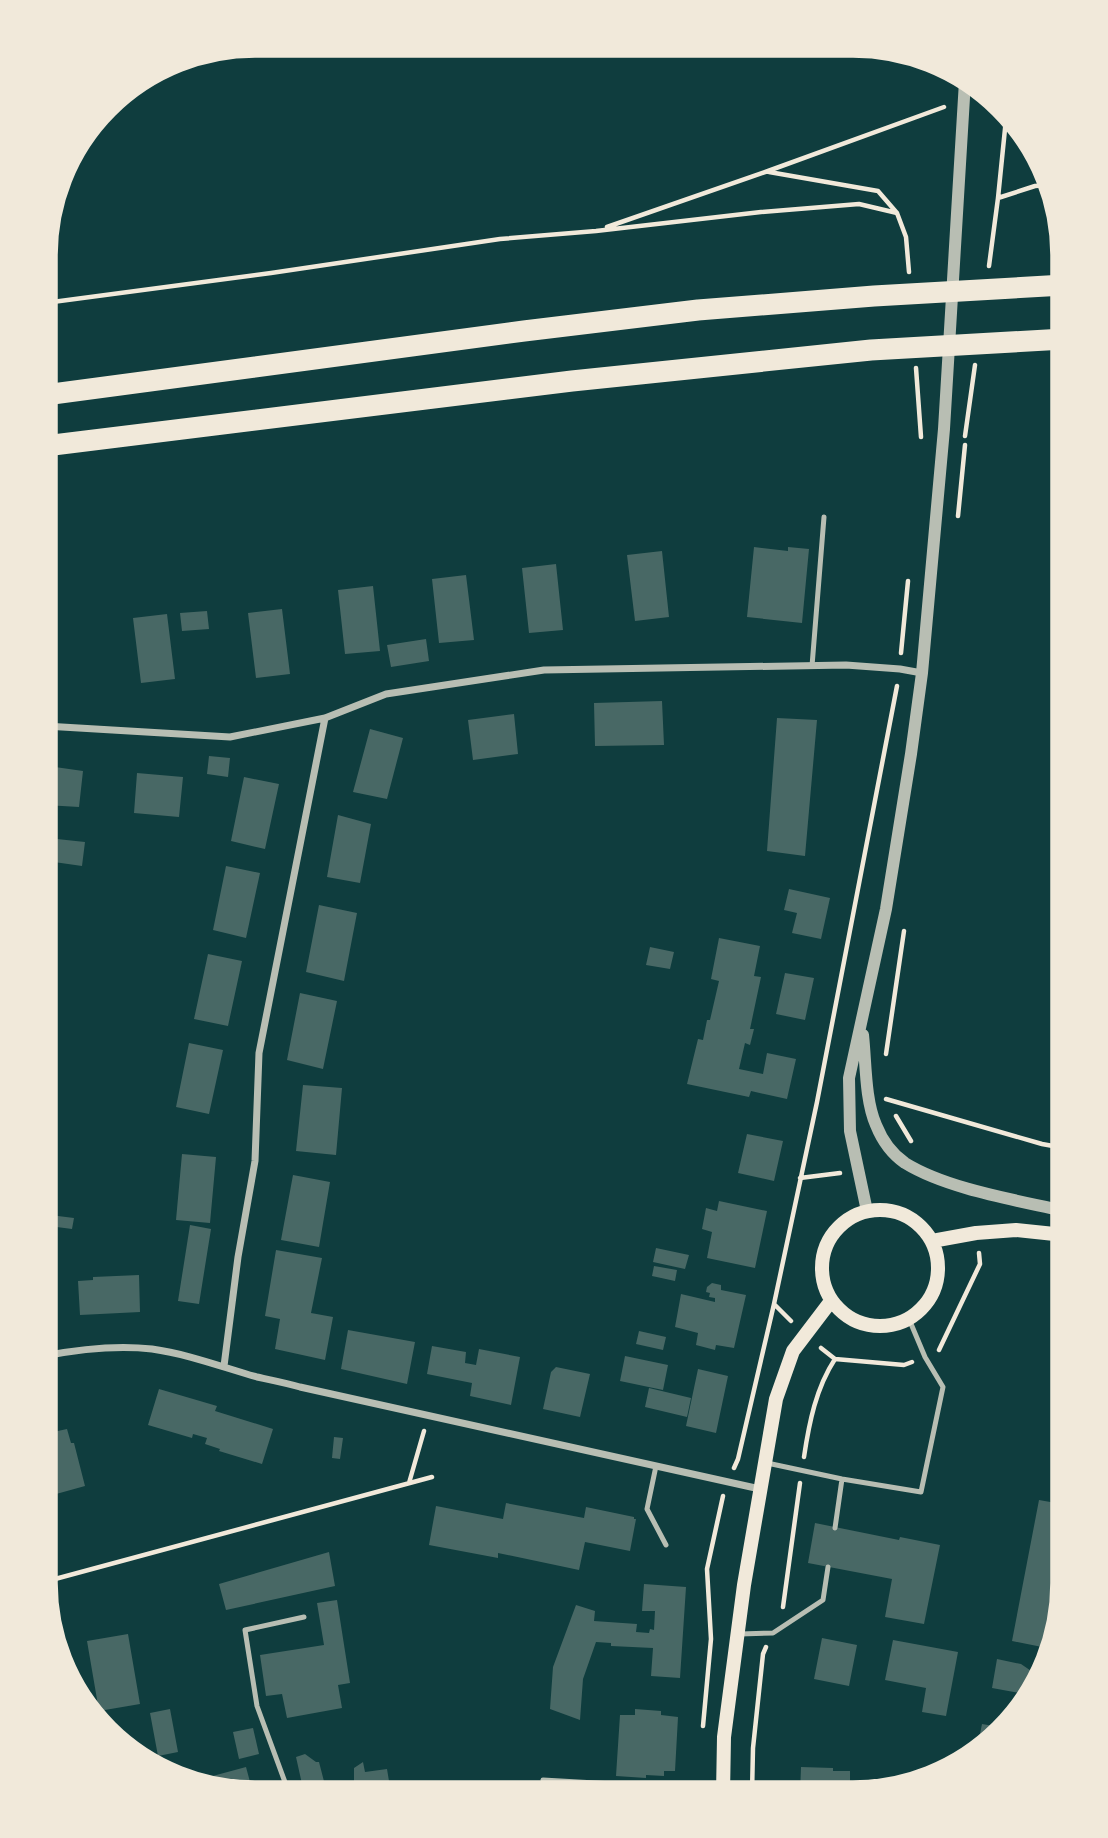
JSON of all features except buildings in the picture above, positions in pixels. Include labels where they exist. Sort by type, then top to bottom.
[{"type":"highway","points":[[56,394],[685,311],[1052,286]]},
{"type":"highway","points":[[56,445],[572,381],[872,350],[1052,339]]},
{"type":"main road","points":[[886,1210],[904,1215],[920,1225],[932,1241],[938,1276],[933,1293],[923,1308],[909,1319],[892,1326],[875,1327],[858,1323],[843,1314],[831,1301],[823,1284],[821,1266],[825,1247],[835,1231],[849,1218],[867,1211],[886,1210]]},
{"type":"main road","points":[[932,1241],[976,1233],[1016,1230],[1052,1234]]},
{"type":"main road","points":[[723,1782],[724,1737],[737,1634],[776,1399],[793,1351],[831,1301]]},
{"type":"street","points":[[867,1211],[850,1130],[849,1078],[888,896],[922,673],[943,429],[964,91]]},
{"type":"street","points":[[56,727],[230,737],[325,718],[386,694],[544,670],[846,665],[922,673]]},
{"type":"street","points":[[224,1366],[238,1257],[255,1161],[259,1053],[325,718]]},
{"type":"street","points":[[862,1024],[869,1099],[875,1123],[887,1147],[904,1162],[937,1178],[991,1195],[1052,1208]]},
{"type":"street","points":[[56,1354],[83,1349],[152,1349],[184,1355],[258,1377],[760,1489]]},
{"type":"lane","points":[[812,666],[824,517]]},
{"type":"lane","points":[[765,1462],[842,1479],[921,1492],[943,1387],[925,1357],[909,1319]]},
{"type":"lane","points":[[656,1466],[647,1509],[666,1545]]},
{"type":"lane","points":[[835,1528],[842,1479]]},
{"type":"lane","points":[[737,1634],[773,1633],[823,1600],[828,1567]]},
{"type":"lane","points":[[285,1782],[257,1706],[246,1630],[304,1616]]},
{"type":"lane","points":[[543,1780],[578,1782]]},
{"type":"path","points":[[596,231],[768,172],[947,106]]},
{"type":"path","points":[[1005,127],[998,198],[1039,186]]},
{"type":"path","points":[[768,172],[878,191]]},
{"type":"path","points":[[56,302],[500,239],[859,204],[897,213]]},
{"type":"path","points":[[702,1733],[711,1639],[707,1569],[722,1499],[738,1460],[817,1102],[900,669],[909,573]]},
{"type":"path","points":[[885,1098],[1052,1146]]},
{"type":"path","points":[[802,1471],[808,1426],[824,1375],[835,1359],[904,1366],[941,1350],[980,1264],[976,1233]]},
{"type":"path","points":[[409,1484],[428,1415]]},
{"type":"path","points":[[56,1580],[432,1477]]}]
